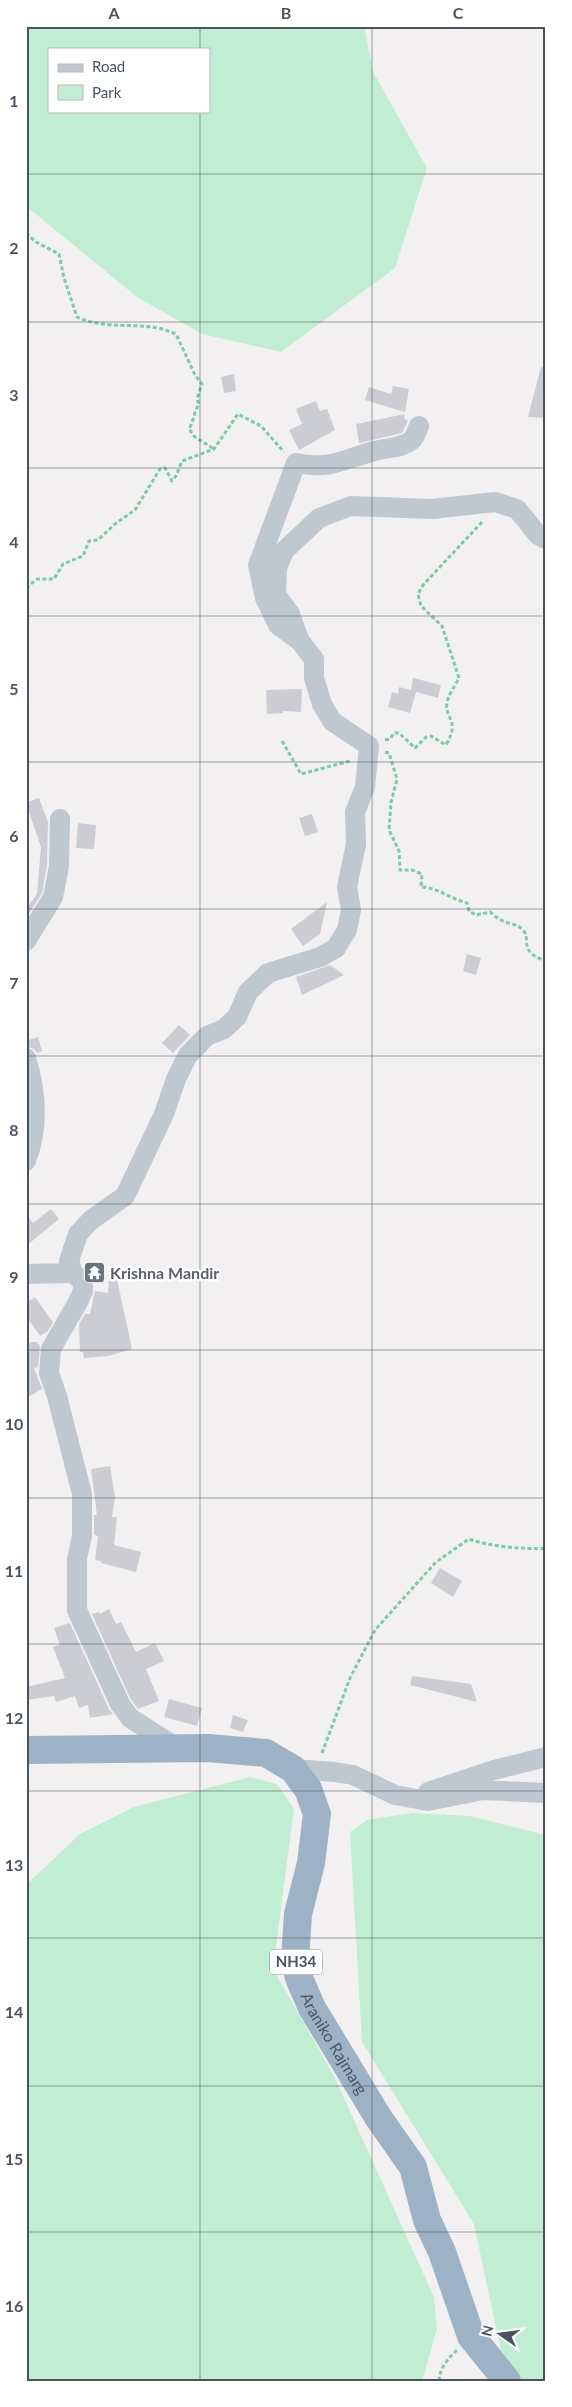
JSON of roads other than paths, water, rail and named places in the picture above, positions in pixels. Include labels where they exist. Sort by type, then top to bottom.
[{"type":"highway","name":"Araniko Rajmarg","points":[[26,1750],[208,1748],[266,1753],[305,1769],[308,1789],[317,1814],[311,1863],[298,1914],[296,1959],[299,1978],[317,2016],[378,2117],[413,2167],[427,2220],[442,2252],[471,2336],[507,2381]]},
{"type":"street","points":[[179,1748],[130,1718],[120,1704],[77,1610],[77,1559],[82,1536],[82,1494],[57,1396],[49,1373],[51,1349],[83,1290],[82,1282],[73,1273],[69,1261],[78,1234],[91,1220],[125,1196],[164,1114],[176,1079],[188,1055],[207,1036],[224,1029],[237,1018],[248,992],[268,973],[320,957],[336,948],[347,930],[351,910],[347,887],[356,844],[355,812],[365,787],[369,746],[332,721],[322,704],[314,678],[314,659],[299,640],[278,625],[265,598],[258,565],[296,463],[315,467],[329,466],[376,451],[396,448],[413,439],[419,426]]},
{"type":"street","points":[[299,640],[290,614],[276,595],[277,568],[284,551],[319,518],[351,506],[432,509],[495,502],[517,509],[538,535],[546,539]]},
{"type":"street","points":[[26,941],[54,897],[59,866],[60,818]]},
{"type":"street","points":[[26,1058],[31,1074],[36,1112],[32,1145],[26,1161]]},
{"type":"street","points":[[26,1274],[73,1273]]},
{"type":"street","points":[[414,1798],[441,1786],[546,1757]]},
{"type":"street","points":[[305,1769],[353,1775],[395,1795],[428,1801],[446,1799],[483,1790],[546,1793]]},
{"type":"place","name":"Krishna Mandir","points":[[94,1273]]}]
